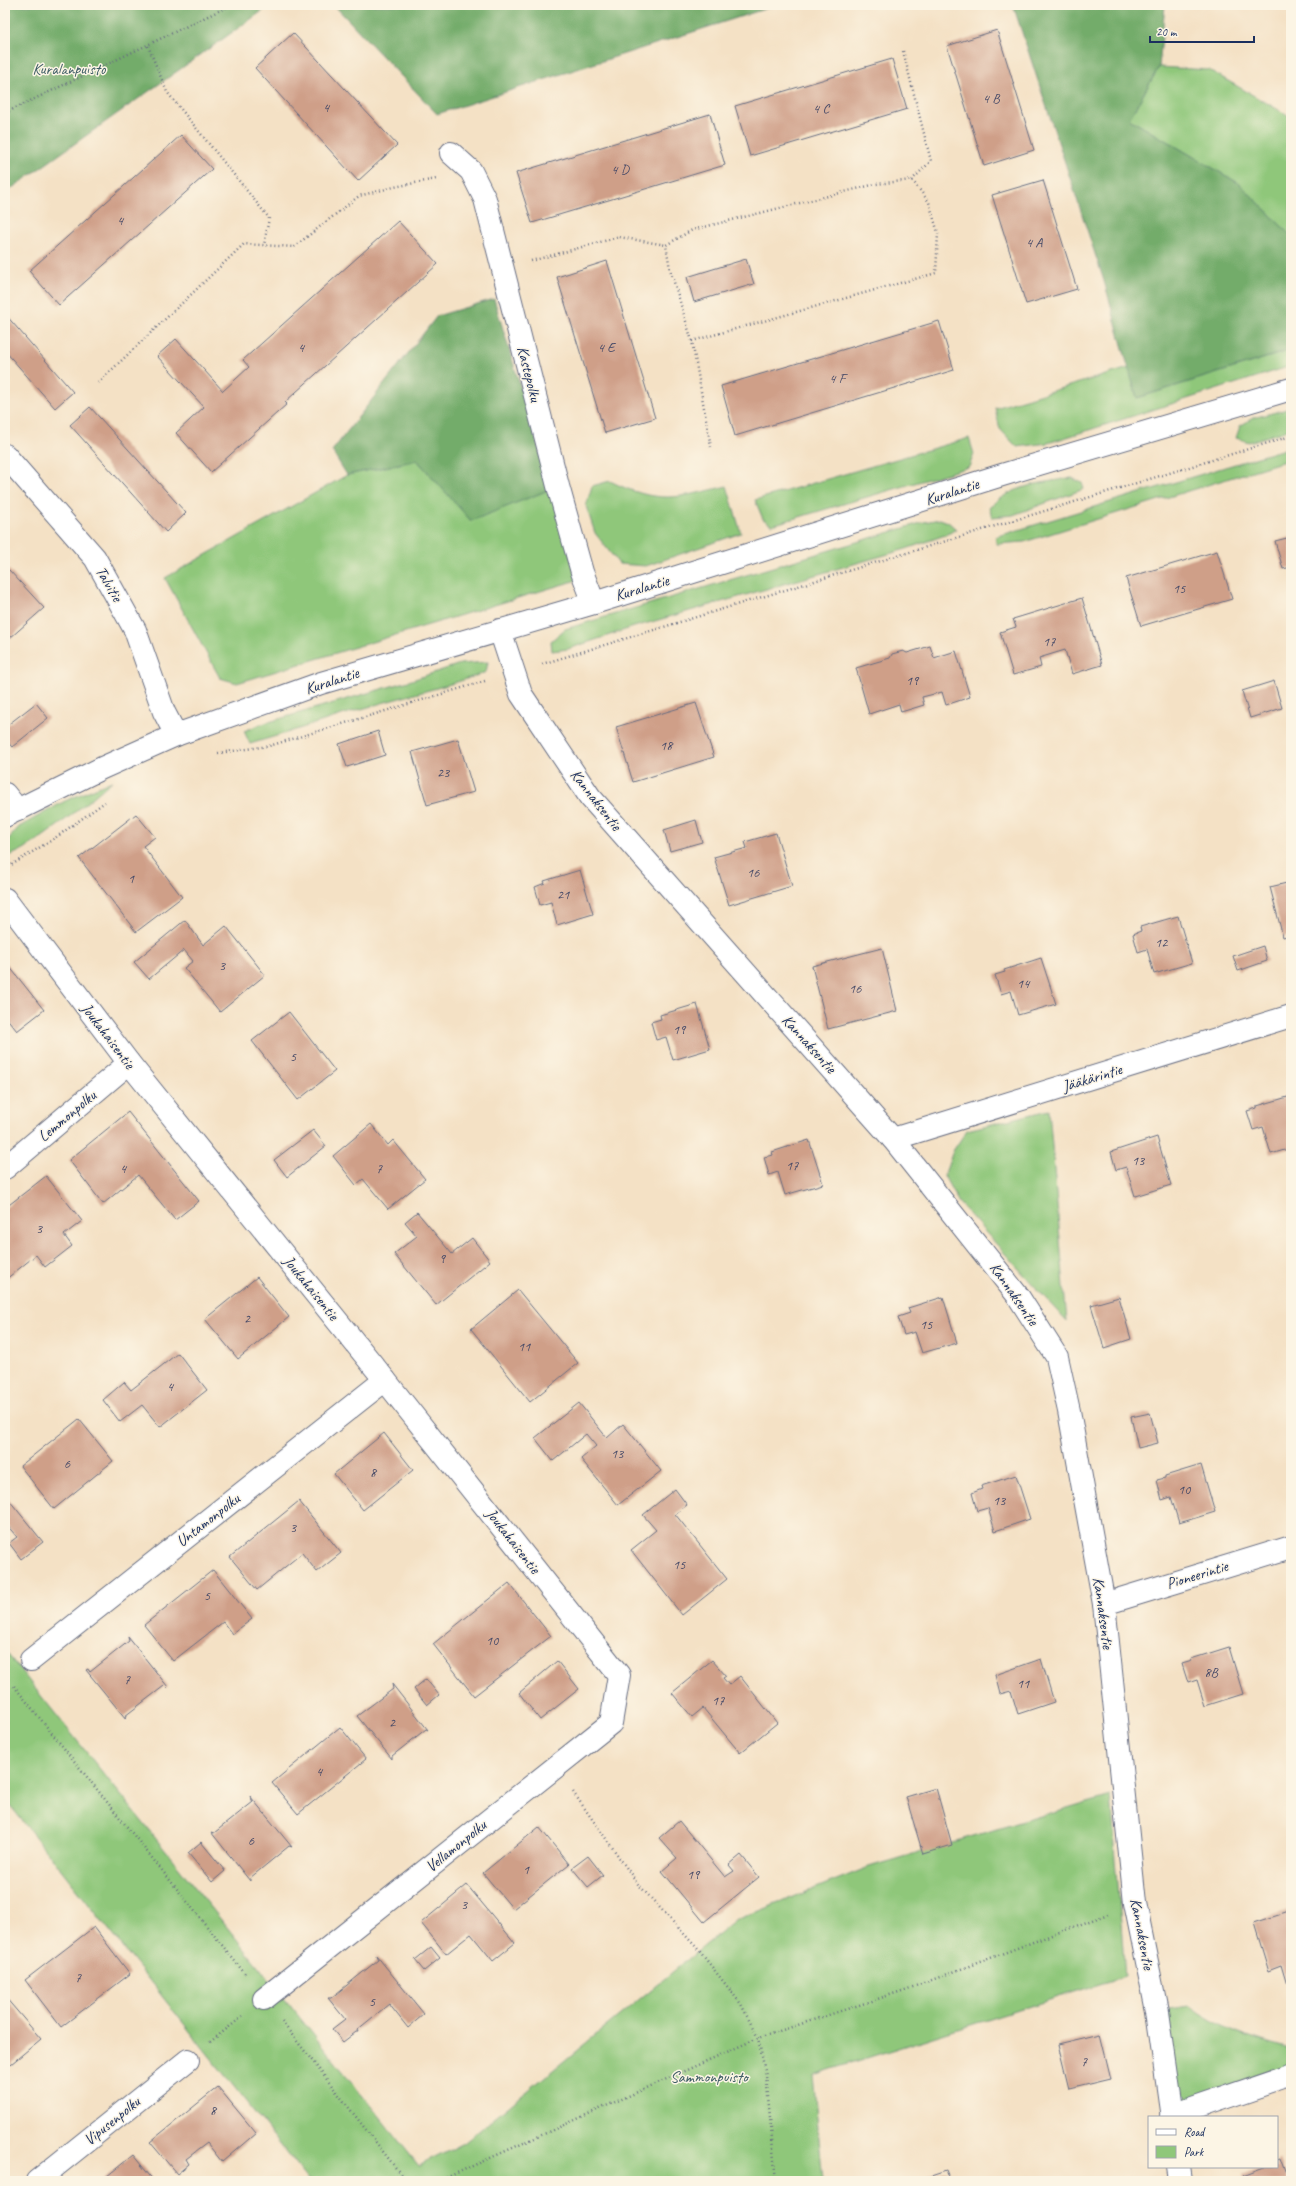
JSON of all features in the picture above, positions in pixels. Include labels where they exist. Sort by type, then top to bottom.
[{"type":"street","name":"Kastepolku","points":[[451,153],[471,171],[485,199],[558,486],[582,572],[594,603]]},
{"type":"street","name":"Kuralantie","points":[[9,807],[176,735],[321,683],[594,603],[1002,476],[1291,389]]},
{"type":"street","name":"Talvitie","points":[[5,455],[95,558],[135,630],[164,712],[176,735]]},
{"type":"street","name":"Kannaksentie","points":[[500,630],[521,694],[590,797],[893,1139],[1018,1296],[1057,1357],[1069,1411],[1104,1604],[1135,1904],[1157,2011],[1172,2116]]},
{"type":"street","name":"Joukahaisentie","points":[[5,899],[129,1063],[385,1380],[619,1675]]},
{"type":"street","name":"Jääkärintie","points":[[893,1139],[1291,1016]]},
{"type":"street","name":"Lemmonpolku","points":[[5,1168],[129,1063]]},
{"type":"street","name":"Untamonpolku","points":[[31,1660],[385,1380]]},
{"type":"street","name":"Pioneerintie","points":[[1104,1604],[1291,1547]]},
{"type":"street","name":"Vellamonpolku","points":[[264,1999],[611,1723],[619,1675]]},
{"type":"street","name":"Vipusenpolku","points":[[37,2181],[188,2060]]},
{"type":"street","points":[[1175,2116],[1291,2075]]},
{"type":"street","points":[[1178,2168],[1180,2181]]},
{"type":"path","points":[[5,113],[148,46],[230,5]]},
{"type":"path","points":[[148,46],[167,92],[269,218],[264,246]]},
{"type":"path","points":[[502,269],[619,237],[666,246],[692,230],[876,184],[912,180],[931,161],[903,51]]},
{"type":"path","points":[[98,383],[244,244],[294,247],[359,196],[471,171]]},
{"type":"path","points":[[692,341],[936,273],[938,233],[929,202],[912,180]]},
{"type":"path","points":[[666,246],[670,269],[692,341],[711,447]]},
{"type":"path","points":[[216,753],[269,746],[1291,436]]},
{"type":"path","points":[[5,869],[55,838],[110,797]]},
{"type":"path","points":[[13,1684],[264,1999],[406,2181]]},
{"type":"path","points":[[557,1765],[577,1799],[638,1884],[697,1948],[741,2004],[758,2038],[766,2075],[776,2181]]},
{"type":"path","points":[[439,2181],[758,2038],[905,1990],[1061,1933],[1135,1904]]},
{"type":"path","points":[[188,2060],[264,1999]]},
{"type":"green space","name":"Kuralanpuisto","points":[[5,5],[271,5],[5,193]]},
{"type":"green space","points":[[334,5],[777,5],[437,114]]},
{"type":"green space","points":[[1013,5],[1165,5],[1159,67],[1129,119],[1240,184],[1291,236],[1291,350],[1137,398],[1104,281]]},
{"type":"green space","points":[[1159,67],[1209,70],[1291,117],[1291,236],[1240,184],[1129,119]]},
{"type":"green space","points":[[494,299],[551,489],[471,521],[417,460],[347,475],[332,451],[437,316]]},
{"type":"green space","points":[[1291,350],[1291,366],[1048,443],[1017,447],[1000,429],[995,408],[1129,368],[1137,398]]},
{"type":"green space","points":[[1291,408],[1291,429],[1249,442],[1236,438],[1240,426],[1253,418]]},
{"type":"green space","points":[[969,438],[974,454],[969,467],[772,525],[763,519],[755,500]]},
{"type":"green space","points":[[1291,447],[1291,459],[1024,542],[997,544],[995,537]]},
{"type":"green space","points":[[417,460],[471,520],[551,489],[577,580],[237,683],[220,678],[165,578],[347,475]]},
{"type":"green space","points":[[1072,478],[1082,483],[1084,489],[1013,515],[992,517],[989,508],[1006,495],[1039,483]]},
{"type":"green space","points":[[610,481],[642,494],[668,497],[695,494],[727,486],[741,533],[646,566],[619,564],[595,533],[586,506],[592,486]]},
{"type":"green space","points":[[940,519],[948,522],[956,529],[948,534],[906,549],[634,627],[568,649],[552,651],[551,641],[565,629],[924,522]]},
{"type":"green space","points":[[488,662],[486,672],[472,677],[250,744],[244,731],[262,724],[412,680],[460,664]]},
{"type":"green space","points":[[112,781],[75,812],[28,847],[5,856],[5,843],[19,827],[65,801]]},
{"type":"green space","points":[[1049,1110],[1067,1322],[959,1203],[944,1176],[953,1151],[967,1130]]},
{"type":"green space","name":"Sammonpuisto","points":[[5,1651],[419,2166],[464,2143],[736,1920],[869,1867],[1111,1795],[1125,1976],[813,2075],[823,2181],[309,2181],[5,1799]]},
{"type":"green space","points":[[1190,2006],[1201,2014],[1225,2027],[1264,2042],[1290,2049],[1291,2075],[1171,2116],[1157,2011]]},
{"type":"building","points":[[997,30],[1034,150],[984,166],[947,46]]},
{"type":"building","points":[[293,33],[397,145],[358,181],[255,68]]},
{"type":"building","points":[[892,59],[907,109],[750,156],[735,106]]},
{"type":"building","points":[[710,114],[725,165],[532,223],[516,173]]},
{"type":"building","points":[[181,135],[212,169],[59,305],[29,271]]},
{"type":"building","points":[[1043,180],[1077,289],[1026,304],[992,195]]},
{"type":"building","points":[[398,221],[438,264],[285,402],[287,404],[211,472],[176,433],[204,407],[157,356],[176,339],[223,391],[249,367],[243,360]]},
{"type":"building","points":[[746,259],[754,284],[694,302],[687,277]]},
{"type":"building","points":[[607,261],[655,418],[605,433],[557,277]]},
{"type":"building","points":[[5,314],[73,392],[55,408],[5,351]]},
{"type":"building","points":[[939,321],[954,370],[735,436],[721,386]]},
{"type":"building","points":[[90,407],[186,513],[166,532],[70,425]]},
{"type":"building","points":[[1291,537],[1291,567],[1283,569],[1275,541]]},
{"type":"building","points":[[1217,551],[1232,599],[1141,626],[1126,578]]},
{"type":"building","points":[[9,570],[44,608],[10,638],[5,633],[5,573]]},
{"type":"building","points":[[1082,598],[1102,665],[1072,674],[1065,650],[1039,658],[1041,667],[1013,675],[1000,632],[1016,627],[1013,619]]},
{"type":"building","points":[[930,646],[934,658],[956,651],[970,697],[946,705],[942,692],[922,697],[924,705],[901,712],[899,704],[869,714],[856,668],[890,658],[892,654],[903,651],[907,653]]},
{"type":"building","points":[[1274,681],[1282,708],[1250,718],[1242,691]]},
{"type":"building","points":[[36,703],[48,718],[12,747],[5,739],[5,727]]},
{"type":"building","points":[[696,703],[714,757],[633,782],[616,727]]},
{"type":"building","points":[[378,731],[385,755],[347,767],[339,744]]},
{"type":"building","points":[[458,739],[474,792],[427,805],[412,752]]},
{"type":"building","points":[[136,814],[155,837],[143,846],[182,897],[136,932],[79,858]]},
{"type":"building","points":[[696,820],[702,842],[670,851],[664,830]]},
{"type":"building","points":[[776,833],[792,886],[729,905],[714,857],[747,848],[745,842]]},
{"type":"building","points":[[580,870],[593,914],[557,925],[551,902],[540,905],[535,887],[545,883],[544,881]]},
{"type":"building","points":[[1291,882],[1291,935],[1283,937],[1270,887]]},
{"type":"building","points":[[1178,916],[1192,963],[1154,974],[1147,949],[1138,952],[1133,934],[1141,931],[1140,927]]},
{"type":"building","points":[[185,920],[203,945],[226,926],[265,975],[220,1012],[184,968],[193,961],[184,950],[149,979],[134,962]]},
{"type":"building","points":[[1263,946],[1267,961],[1238,971],[1233,956]]},
{"type":"building","points":[[882,948],[897,1011],[828,1029],[812,966]]},
{"type":"building","points":[[1041,958],[1056,1004],[1018,1015],[1011,991],[1001,994],[995,975],[1005,972],[1004,970]]},
{"type":"building","points":[[5,961],[44,1010],[17,1031],[5,1016]]},
{"type":"building","points":[[697,1004],[710,1049],[673,1060],[666,1037],[656,1040],[651,1022],[661,1019],[660,1015]]},
{"type":"building","points":[[289,1012],[335,1071],[298,1100],[252,1041]]},
{"type":"building","points":[[1291,1096],[1291,1148],[1271,1154],[1263,1127],[1253,1130],[1247,1111],[1257,1108],[1257,1106]]},
{"type":"building","points":[[128,1112],[199,1201],[175,1220],[138,1175],[103,1204],[69,1160]]},
{"type":"building","points":[[371,1124],[388,1145],[393,1140],[425,1179],[388,1209],[363,1179],[356,1185],[333,1156]]},
{"type":"building","points":[[313,1130],[326,1146],[287,1177],[274,1160]]},
{"type":"building","points":[[1157,1137],[1171,1185],[1135,1196],[1126,1167],[1116,1170],[1111,1152]]},
{"type":"building","points":[[809,1140],[823,1184],[785,1195],[778,1172],[769,1175],[764,1157],[773,1155],[772,1152]]},
{"type":"building","points":[[46,1176],[82,1221],[64,1235],[72,1246],[45,1267],[36,1255],[5,1280],[5,1208]]},
{"type":"building","points":[[417,1212],[452,1254],[472,1238],[490,1261],[436,1305],[394,1254],[417,1236],[405,1222]]},
{"type":"building","points":[[257,1277],[289,1317],[238,1359],[205,1319]]},
{"type":"building","points":[[518,1290],[578,1363],[530,1402],[471,1329]]},
{"type":"building","points":[[943,1297],[957,1343],[922,1353],[915,1332],[904,1335],[898,1317],[910,1313],[908,1308]]},
{"type":"building","points":[[1119,1297],[1131,1339],[1104,1348],[1091,1305]]},
{"type":"building","points":[[178,1353],[207,1390],[160,1427],[142,1405],[120,1422],[103,1400],[124,1382],[131,1390]]},
{"type":"building","points":[[579,1403],[607,1438],[623,1424],[661,1471],[618,1505],[581,1459],[596,1446],[586,1434],[553,1461],[535,1438]]},
{"type":"building","points":[[1150,1413],[1158,1443],[1138,1448],[1131,1417]]},
{"type":"building","points":[[79,1419],[113,1461],[54,1509],[20,1466]]},
{"type":"building","points":[[384,1433],[413,1470],[363,1510],[334,1474]]},
{"type":"building","points":[[1201,1465],[1215,1512],[1179,1523],[1171,1497],[1162,1500],[1157,1480],[1165,1478],[1165,1476]]},
{"type":"building","points":[[1016,1475],[1030,1519],[995,1531],[988,1508],[977,1511],[972,1493],[982,1489],[981,1486]]},
{"type":"building","points":[[675,1489],[687,1505],[675,1514],[727,1579],[682,1615],[631,1550],[656,1530],[643,1515]]},
{"type":"building","points":[[5,1495],[43,1542],[21,1559],[9,1543],[17,1537],[5,1523]]},
{"type":"building","points":[[299,1501],[341,1553],[317,1572],[302,1553],[257,1590],[230,1557]]},
{"type":"building","points":[[213,1570],[252,1619],[232,1634],[223,1622],[173,1661],[144,1625]]},
{"type":"building","points":[[509,1583],[551,1636],[474,1696],[433,1644]]},
{"type":"building","points":[[128,1637],[168,1687],[166,1688],[164,1686],[125,1716],[126,1719],[86,1670],[88,1669],[90,1672],[129,1641]]},
{"type":"building","points":[[1229,1647],[1243,1694],[1205,1706],[1197,1680],[1188,1683],[1182,1664],[1192,1661],[1191,1659]]},
{"type":"building","points":[[1041,1659],[1054,1702],[1018,1714],[1011,1691],[1000,1694],[995,1675]]},
{"type":"building","points":[[712,1660],[726,1676],[723,1678],[729,1685],[740,1676],[777,1723],[740,1753],[703,1708],[692,1717],[672,1693]]},
{"type":"building","points":[[557,1661],[579,1689],[540,1720],[519,1693]]},
{"type":"building","points":[[426,1679],[439,1695],[427,1705],[414,1689]]},
{"type":"building","points":[[392,1684],[428,1730],[426,1729],[392,1756],[392,1759],[357,1716],[393,1689]]},
{"type":"building","points":[[340,1727],[366,1759],[298,1814],[272,1783]]},
{"type":"building","points":[[936,1788],[952,1845],[923,1854],[906,1797]]},
{"type":"building","points":[[250,1796],[292,1847],[289,1846],[250,1878],[250,1881],[211,1832],[214,1833],[253,1802]]},
{"type":"building","points":[[679,1821],[725,1877],[734,1871],[729,1865],[741,1855],[759,1877],[704,1922],[662,1871],[677,1858],[659,1838]]},
{"type":"building","points":[[539,1827],[569,1864],[513,1909],[483,1873]]},
{"type":"building","points":[[201,1842],[225,1871],[212,1882],[188,1853]]},
{"type":"building","points":[[588,1856],[603,1875],[588,1887],[572,1868]]},
{"type":"building","points":[[467,1885],[515,1943],[493,1961],[471,1934],[446,1954],[421,1923]]},
{"type":"building","points":[[1291,1910],[1291,1996],[1282,1966],[1269,1971],[1254,1922]]},
{"type":"building","points":[[94,1927],[130,1974],[61,2027],[25,1980]]},
{"type":"building","points":[[431,1947],[440,1958],[424,1971],[415,1960]]},
{"type":"building","points":[[376,1955],[424,2014],[408,2028],[389,2004],[357,2030],[358,2032],[343,2042],[332,2029],[345,2019],[328,1998],[331,1998],[378,1960]]},
{"type":"building","points":[[5,1997],[41,2039],[5,2069]]},
{"type":"building","points":[[1100,2034],[1111,2079],[1069,2089],[1058,2044]]},
{"type":"building","points":[[218,2087],[256,2133],[222,2162],[207,2143],[186,2159],[189,2164],[177,2174],[150,2142]]},
{"type":"building","points":[[133,2155],[154,2181],[101,2181]]},
{"type":"building","points":[[1280,2159],[1288,2181],[1244,2181],[1242,2175],[1260,2168],[1278,2168],[1278,2160]]},
{"type":"building","points":[[946,2171],[950,2181],[923,2181],[922,2179]]}]
